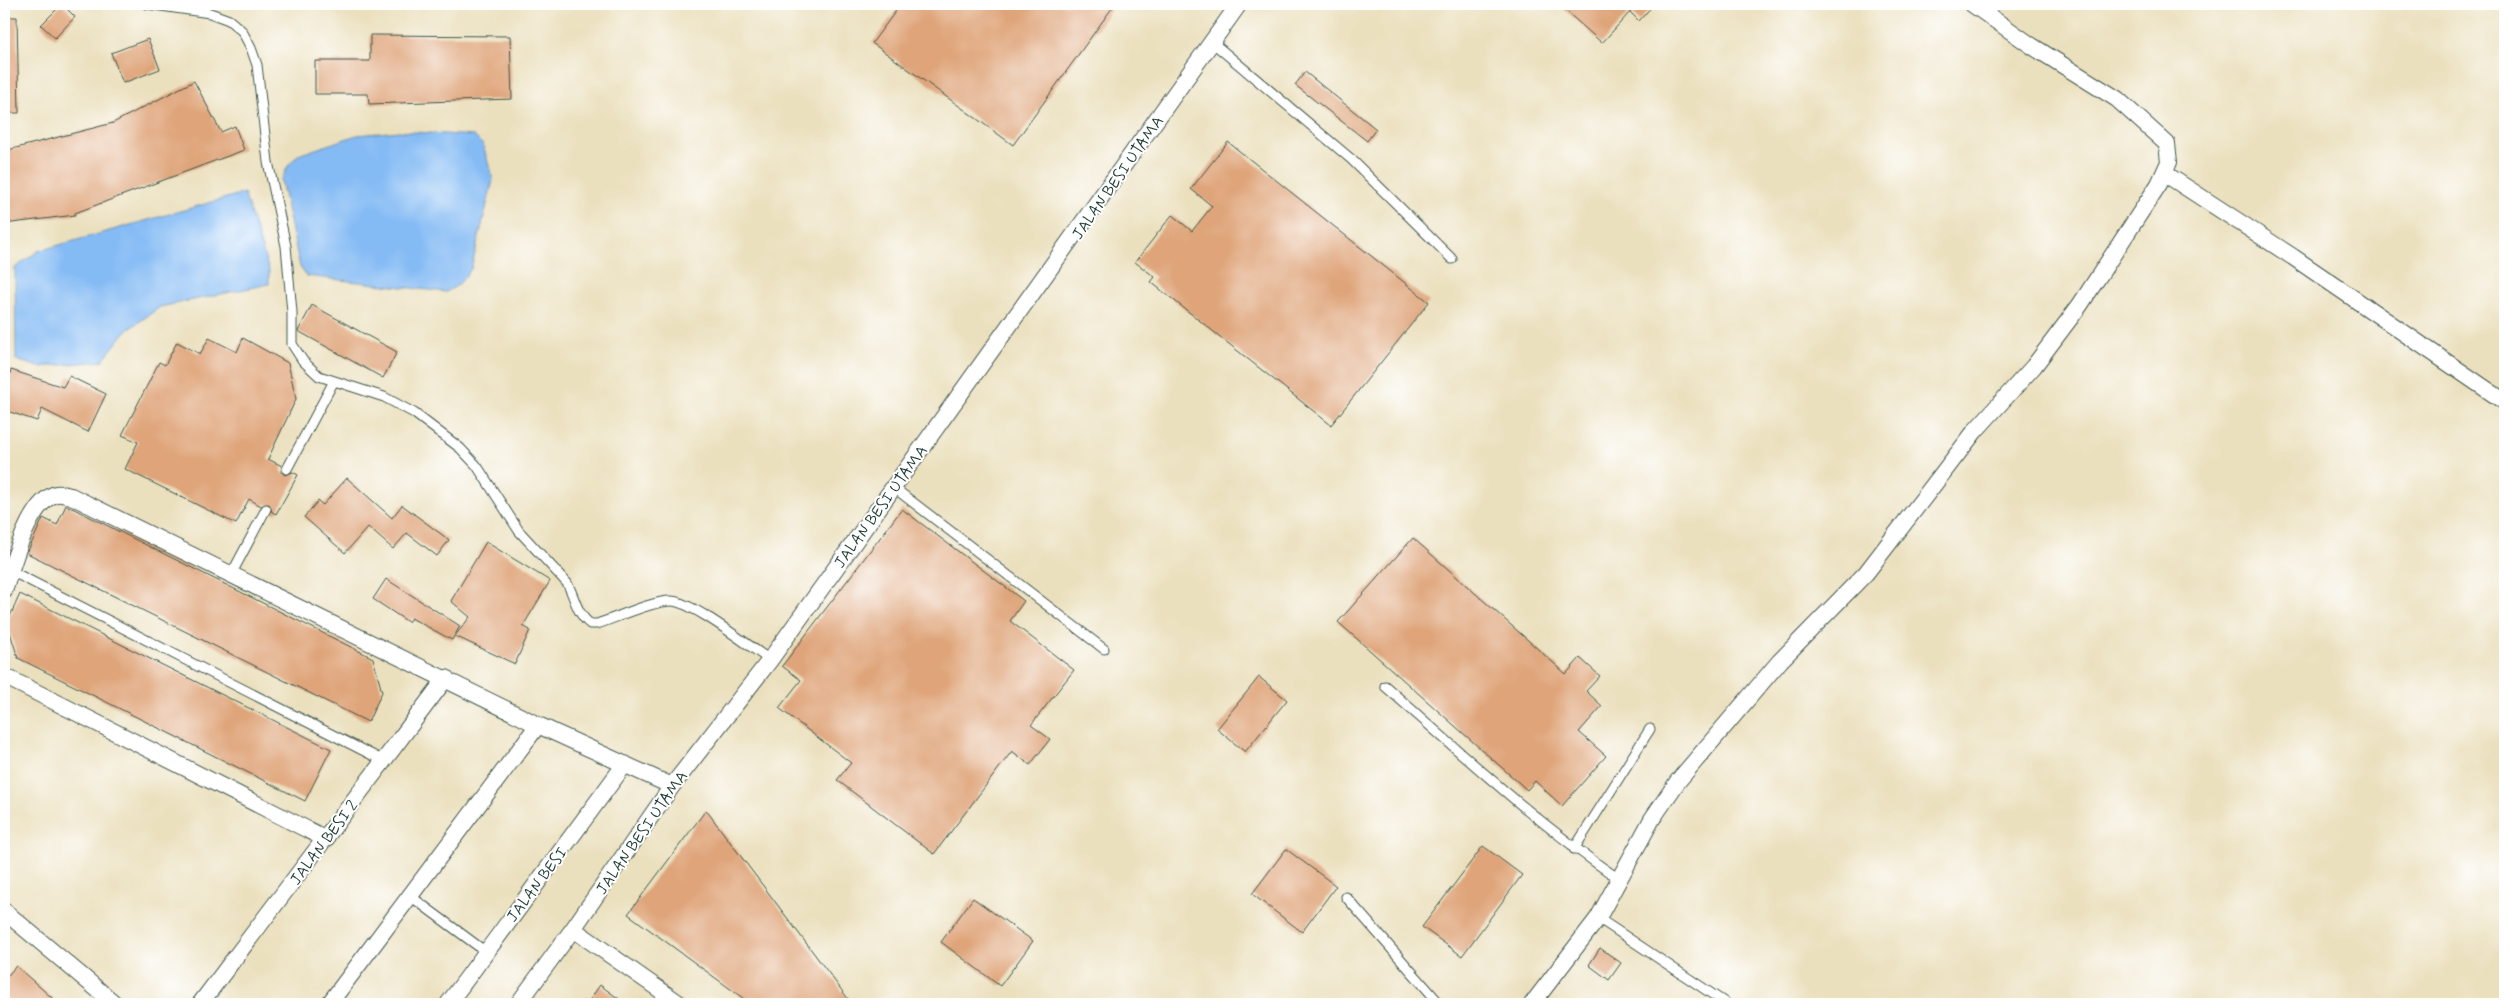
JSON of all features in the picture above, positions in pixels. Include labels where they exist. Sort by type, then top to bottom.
[{"type":"street","name":"JALAN BESI UTAMA","points":[[518,1004],[573,930],[672,786],[770,660],[1239,4]]},
{"type":"street","points":[[1532,1004],[1598,918],[1652,819],[1678,781],[1780,661],[1866,573],[1974,431],[2034,366],[2080,305],[2159,184],[2169,162],[2167,144],[2154,130],[2117,99],[2032,46],[1972,4]]},
{"type":"street","points":[[2164,173],[2294,257],[2505,402]]},
{"type":"street","points":[[4,591],[32,514],[47,498],[58,493],[87,502],[538,725],[672,786]]},
{"type":"street","points":[[4,676],[326,839]]},
{"type":"street","name":"JALAN BESI 2","points":[[200,1004],[446,678]]},
{"type":"street","points":[[328,1004],[538,725]]},
{"type":"street","name":"JALAN BESI","points":[[448,1004],[625,764]]},
{"type":"street","points":[[4,911],[114,1004]]},
{"type":"street","points":[[573,930],[680,1004]]},
{"type":"lane","points":[[147,4],[210,13],[229,20],[242,31],[251,48],[257,65],[268,162],[286,246],[292,312],[292,344],[310,369],[319,376],[384,397],[414,413],[468,456],[477,466],[519,532],[567,583],[577,610],[590,624],[597,624],[662,602],[678,602],[694,610],[770,660]]},
{"type":"lane","points":[[1212,42],[1351,159],[1452,259]]},
{"type":"lane","points":[[287,469],[334,381]]},
{"type":"lane","points":[[893,487],[1104,649]]},
{"type":"lane","points":[[232,573],[266,508]]},
{"type":"lane","points":[[11,571],[384,761]]},
{"type":"lane","points":[[1386,686],[1512,798],[1574,849],[1619,879]]},
{"type":"lane","points":[[1574,849],[1650,729]]},
{"type":"lane","points":[[409,895],[486,952]]},
{"type":"lane","points":[[1346,897],[1440,1004]]},
{"type":"lane","points":[[1598,918],[1725,1004]]},
{"type":"water","points":[[399,131],[474,136],[483,145],[493,180],[471,269],[458,285],[446,292],[306,276],[300,267],[281,180],[288,166],[298,155],[357,135]]},
{"type":"water","points":[[244,193],[269,270],[269,284],[160,307],[126,331],[102,361],[39,367],[16,360],[15,268],[38,251]]},
{"type":"building","points":[[62,4],[75,17],[55,38],[41,25]]},
{"type":"building","points":[[901,4],[1115,4],[1013,145],[872,43]]},
{"type":"building","points":[[1558,4],[1654,4],[1639,21],[1630,12],[1602,43]]},
{"type":"building","points":[[4,17],[17,17],[19,113],[4,113]]},
{"type":"building","points":[[370,35],[510,36],[512,99],[369,104],[368,94],[315,94],[315,61],[370,61]]},
{"type":"building","points":[[148,39],[160,69],[123,83],[111,53]]},
{"type":"building","points":[[1305,72],[1376,129],[1367,141],[1295,85]]},
{"type":"building","points":[[194,81],[221,132],[235,126],[244,150],[75,213],[75,215],[4,224],[4,151],[113,123]]},
{"type":"building","points":[[1228,142],[1429,302],[1331,425],[1151,282],[1155,277],[1135,262],[1172,215],[1192,231],[1212,206],[1191,189]]},
{"type":"building","points":[[312,305],[397,352],[383,378],[298,331]]},
{"type":"building","points":[[209,338],[237,352],[243,338],[288,363],[296,399],[268,459],[282,466],[281,472],[285,475],[293,472],[298,475],[276,514],[272,512],[269,504],[261,506],[249,499],[236,524],[125,469],[138,442],[122,435],[159,362],[165,365],[177,342],[200,354]]},
{"type":"building","points":[[11,370],[63,387],[69,376],[106,394],[88,432],[42,409],[37,421],[4,410],[4,392]]},
{"type":"building","points":[[347,478],[392,518],[402,505],[449,540],[437,556],[407,533],[393,549],[368,527],[345,553],[304,517],[318,501],[323,505]]},
{"type":"building","points":[[66,505],[373,658],[382,692],[368,722],[27,553],[43,518],[57,525]]},
{"type":"building","points":[[902,509],[1024,601],[1010,621],[1074,670],[1031,725],[1050,739],[1030,765],[1012,751],[934,854],[837,780],[851,763],[779,708],[801,680],[782,666]]},
{"type":"building","points":[[1413,538],[1566,674],[1580,658],[1600,676],[1586,691],[1602,706],[1579,732],[1606,756],[1562,806],[1535,781],[1527,790],[1338,622]]},
{"type":"building","points":[[486,542],[550,581],[523,626],[530,630],[515,664],[455,636],[470,617],[451,601]]},
{"type":"building","points":[[386,579],[460,626],[452,640],[411,618],[408,622],[373,599]]},
{"type":"building","points":[[20,594],[331,749],[305,801],[18,658],[7,623]]},
{"type":"building","points":[[1259,677],[1287,700],[1245,752],[1217,729]]},
{"type":"building","points":[[706,810],[852,1004],[751,1004],[628,914]]},
{"type":"building","points":[[1483,846],[1522,875],[1462,956],[1422,927]]},
{"type":"building","points":[[1286,849],[1336,886],[1302,932],[1252,894]]},
{"type":"building","points":[[973,898],[1033,941],[1000,986],[941,942]]},
{"type":"building","points":[[1600,948],[1621,963],[1609,980],[1589,965]]},
{"type":"building","points":[[16,966],[59,1004],[4,1004],[4,980]]},
{"type":"building","points":[[600,985],[626,1004],[587,1004]]}]
